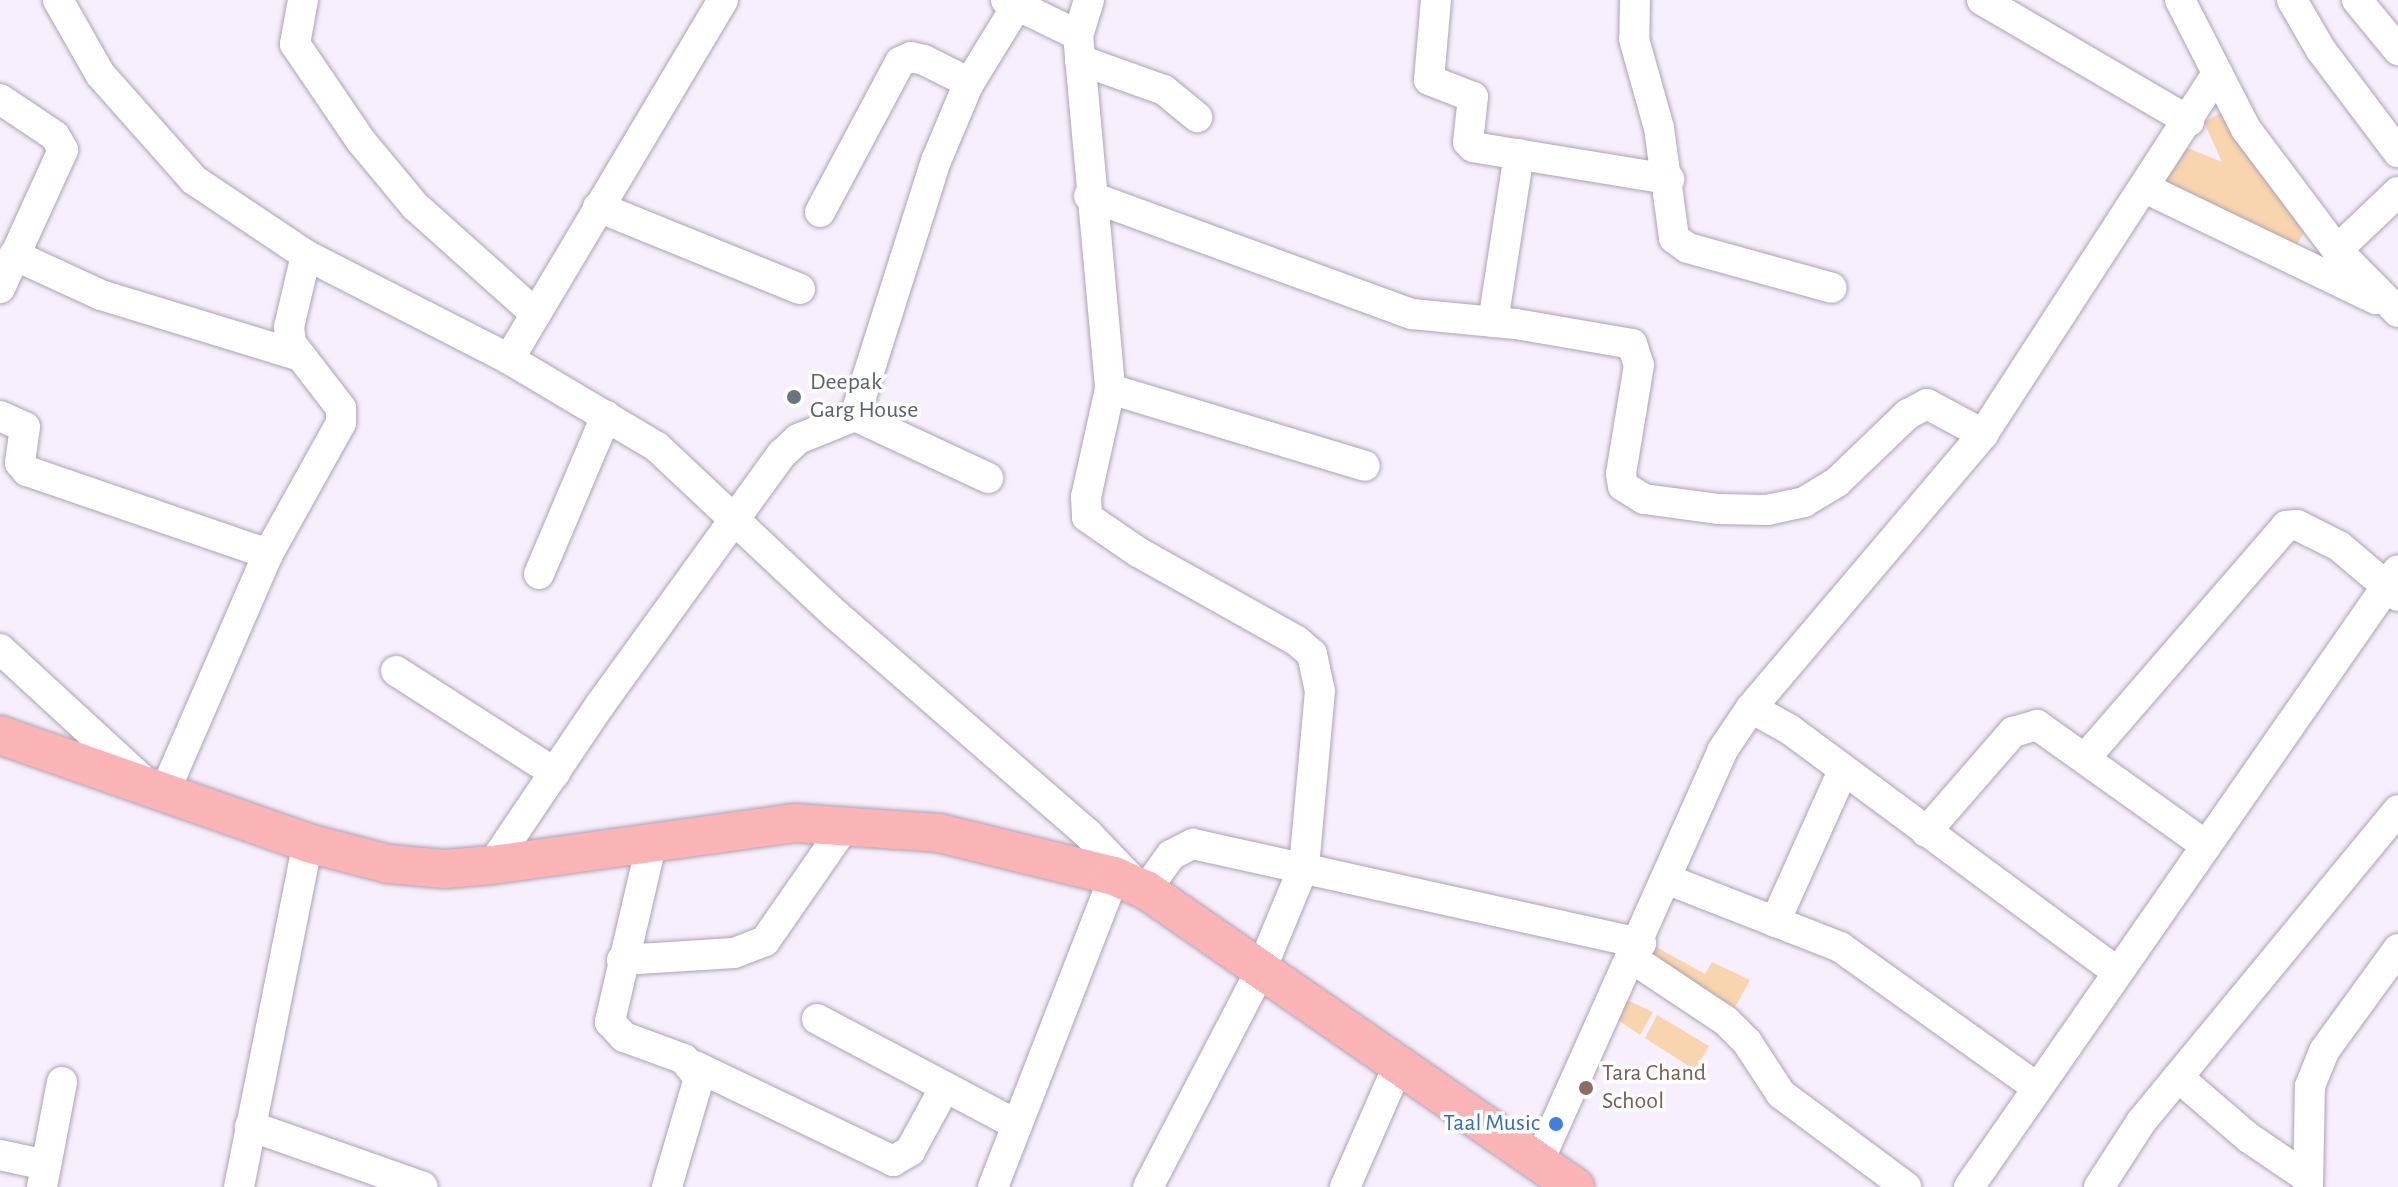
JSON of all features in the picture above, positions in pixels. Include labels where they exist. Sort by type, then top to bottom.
[{"type":"main road","points":[[0,735],[308,843],[389,864],[445,869],[492,865],[794,823],[939,833],[1132,883],[1400,1062],[1575,1187]]},
{"type":"street","points":[[58,0],[100,74],[161,147],[225,204],[306,255],[509,359],[657,447],[836,615],[1087,833],[1132,883]]},
{"type":"street","points":[[303,0],[295,44],[361,141],[415,206],[536,314]]},
{"type":"street","points":[[509,359],[723,0]]},
{"type":"street","points":[[1089,0],[1079,48],[1089,196],[1110,389],[1086,497],[1087,517],[1312,654],[1320,691],[1304,866],[1261,970],[1148,1187]]},
{"type":"street","points":[[1436,0],[1429,80],[1473,97],[1468,142],[1473,147],[1669,179]]},
{"type":"street","points":[[1635,0],[1639,67],[1659,128],[1669,179],[1672,229],[1679,244],[1832,288]]},
{"type":"street","points":[[1982,0],[2189,121]]},
{"type":"street","points":[[2180,0],[2246,129],[2337,250],[2395,310]]},
{"type":"street","points":[[2292,0],[2321,50],[2398,152]]},
{"type":"street","points":[[2357,0],[2398,50]]},
{"type":"street","points":[[855,416],[936,161],[970,83],[1011,4],[1079,48],[1164,90],[1197,117]]},
{"type":"street","points":[[820,212],[900,62],[911,57],[924,60],[970,83]]},
{"type":"street","points":[[1539,1161],[1637,951],[1696,802],[1751,708],[1983,434],[2147,189],[2217,73]]},
{"type":"street","points":[[0,99],[55,136],[63,150],[0,288]]},
{"type":"street","points":[[1493,322],[1519,154]]},
{"type":"street","points":[[2147,189],[2395,310]]},
{"type":"street","points":[[2337,250],[2398,192]]},
{"type":"street","points":[[1089,196],[1370,302],[1412,314],[1622,340],[1638,351],[1621,474],[1623,486],[1644,499],[1719,509],[1767,510],[1804,502],[1837,482],[1908,414],[1927,404],[1983,434]]},
{"type":"street","points":[[598,207],[800,289]]},
{"type":"street","points":[[14,255],[101,295],[294,354]]},
{"type":"street","points":[[0,649],[157,788],[268,554],[341,423],[341,408],[294,354],[289,327],[306,255]]},
{"type":"street","points":[[1110,389],[1365,466]]},
{"type":"street","points":[[0,416],[25,427],[20,463],[27,471],[169,516],[268,554]]},
{"type":"street","points":[[539,574],[606,416]]},
{"type":"street","points":[[492,865],[733,517],[798,439],[855,416],[988,478]]},
{"type":"street","points":[[1969,1187],[2035,1086],[2204,844],[2394,585],[2339,546],[2297,525],[2286,526],[2087,756]]},
{"type":"street","points":[[396,671],[555,773]]},
{"type":"street","points":[[1751,708],[1789,729],[2116,971]]},
{"type":"street","points":[[1926,832],[1978,769],[2025,726],[2051,730],[2204,844]]},
{"type":"street","points":[[1775,922],[1843,771]]},
{"type":"street","points":[[2099,1187],[2178,1077],[2274,955],[2398,810]]},
{"type":"street","points":[[622,960],[734,953],[765,941],[845,826]]},
{"type":"street","points":[[652,841],[610,1008],[615,1030],[893,1161],[910,1151],[945,1087]]},
{"type":"street","points":[[239,1187],[308,843]]},
{"type":"street","points":[[993,1187],[1017,1125],[1132,883],[1171,855],[1193,844],[1304,866],[1637,951],[1726,1021],[1747,1042],[1781,1094],[1906,1187]]},
{"type":"street","points":[[1666,879],[1861,960],[2035,1086]]},
{"type":"street","points":[[2308,1182],[2310,1086],[2324,1051],[2398,949]]},
{"type":"street","points":[[817,1019],[1017,1125]]},
{"type":"street","points":[[1345,1187],[1400,1062]]},
{"type":"street","points":[[667,1187],[700,1089],[695,1066]]},
{"type":"street","points":[[2178,1077],[2249,1138],[2308,1182]]},
{"type":"street","points":[[0,1155],[44,1176],[62,1082]]},
{"type":"street","points":[[250,1126],[391,1182],[423,1187]]},
{"type":"building","points":[[2224,111],[2304,233],[2292,252],[2164,180],[2183,146],[2222,162],[2204,122]]},
{"type":"building","points":[[1649,943],[1705,974],[1712,962],[1750,980],[1735,1007],[1643,954]]},
{"type":"building","points":[[1625,999],[1653,1012],[1640,1035],[1615,1018]]},
{"type":"building","points":[[1657,1015],[1709,1046],[1695,1070],[1645,1038]]},
{"type":"place","name":"Deepak Garg House","points":[[794,397]]},
{"type":"place","name":"Tara Chand School","points":[[1586,1088]]},
{"type":"place","name":"Taal Music","points":[[1556,1124]]}]
